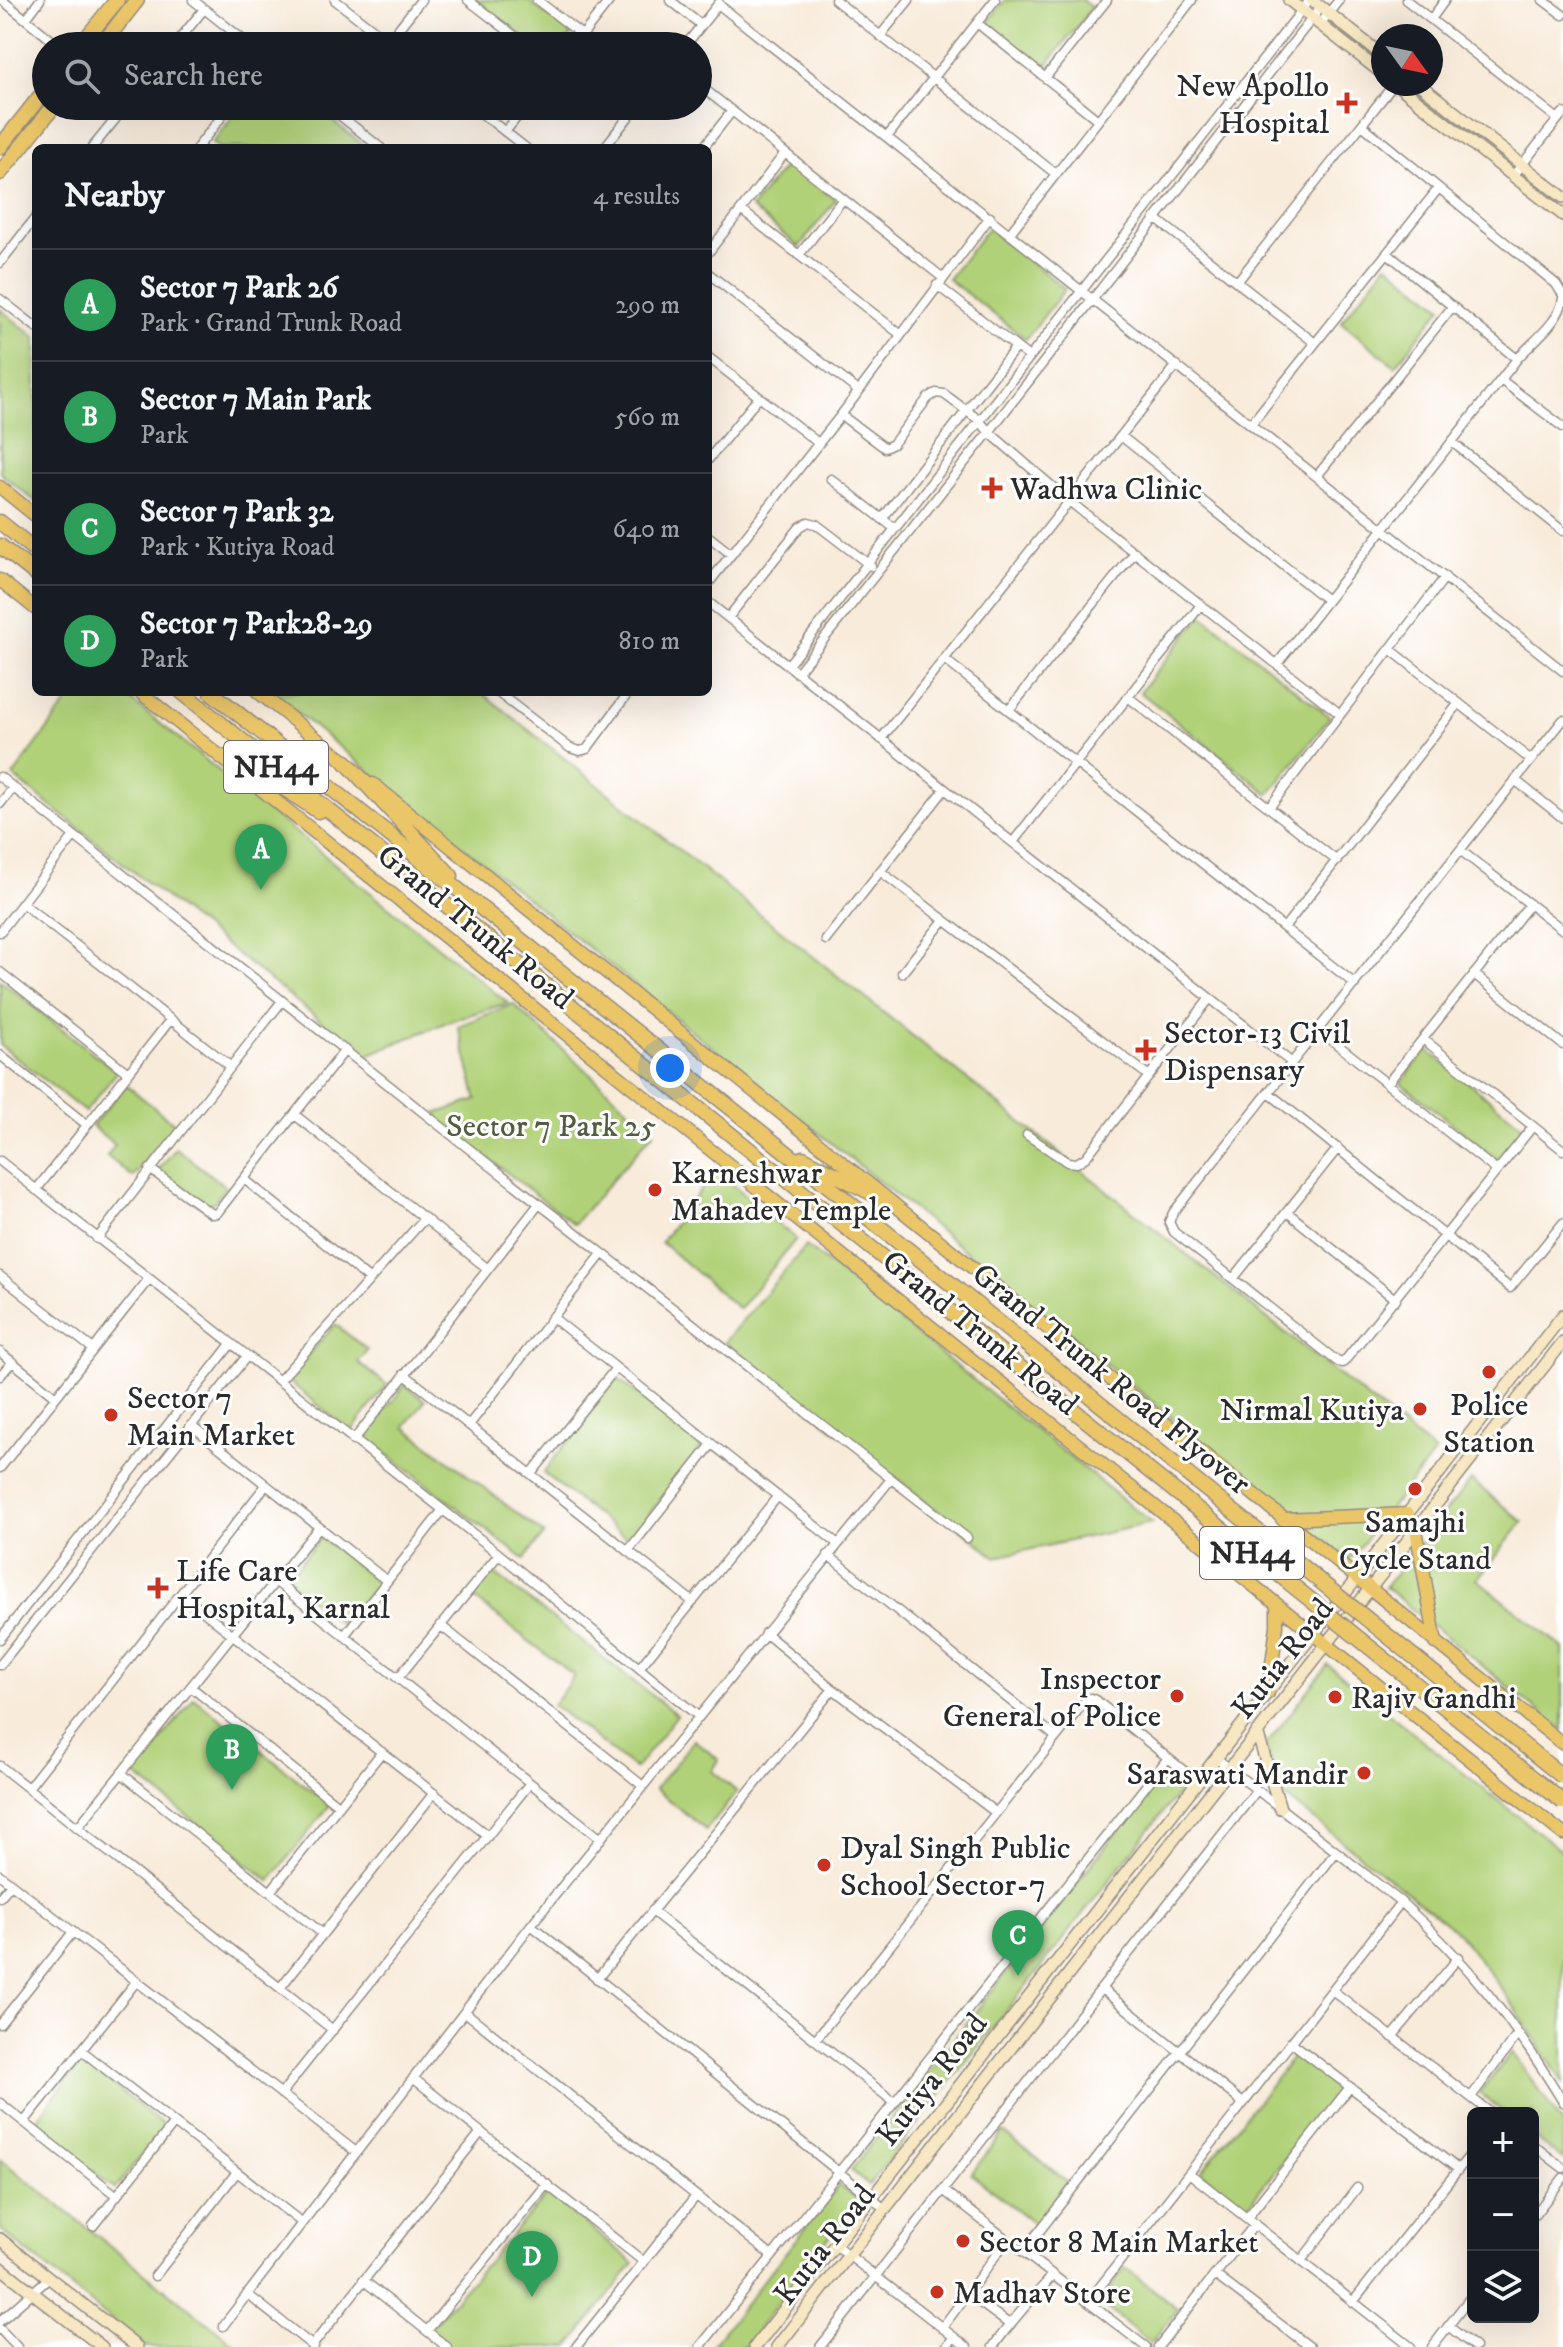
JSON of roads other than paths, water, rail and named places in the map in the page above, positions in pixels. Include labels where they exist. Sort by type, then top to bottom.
[{"type":"highway","points":[[91,32],[117,0]]},
{"type":"highway","points":[[112,32],[137,0]]},
{"type":"highway","points":[[0,147],[32,107]]},
{"type":"highway","points":[[0,173],[43,120]]},
{"type":"highway","points":[[0,522],[32,548]]},
{"type":"highway","points":[[0,546],[32,571]]},
{"type":"highway","name":"Grand Trunk Road Flyover","points":[[187,696],[1563,1802]]},
{"type":"highway","name":"NH44","points":[[216,696],[462,893]]},
{"type":"highway","points":[[222,757],[270,779],[369,842]]},
{"type":"highway","points":[[346,762],[449,872],[462,893]]},
{"type":"highway","name":"Grand Trunk Road","points":[[462,893],[775,1143]]},
{"type":"highway","points":[[775,1143],[891,1203]]},
{"type":"highway","name":"Grand Trunk Road Flyover","points":[[775,1143],[1563,1777]]},
{"type":"main road","points":[[0,487],[32,513]]},
{"type":"main road","points":[[0,580],[32,606]]},
{"type":"main road","name":"Grand Trunk Road","points":[[145,696],[1563,1834]]},
{"type":"main road","name":"Grand Trunk Road","points":[[263,696],[1563,1744]]},
{"type":"main road","points":[[1282,1519],[1408,1514]]},
{"type":"main road","points":[[1416,1529],[1436,1643]]},
{"type":"main road","points":[[1271,1688],[1277,1605]]},
{"type":"street","points":[[2,0],[42,32]]},
{"type":"street","points":[[26,19],[40,0]]},
{"type":"street","points":[[193,0],[233,32]]},
{"type":"street","points":[[335,0],[373,32]]},
{"type":"street","points":[[398,32],[421,0]]},
{"type":"street","points":[[468,0],[510,32]]},
{"type":"street","points":[[537,0],[578,32]]},
{"type":"street","points":[[584,32],[610,0]]},
{"type":"street","points":[[670,0],[701,25]]},
{"type":"street","points":[[835,0],[1056,174]]},
{"type":"street","points":[[880,36],[909,0]]},
{"type":"street","points":[[887,137],[995,0]]},
{"type":"street","points":[[1045,78],[1104,4],[1092,0]]},
{"type":"street","points":[[1010,233],[1192,0]]},
{"type":"street","points":[[1289,0],[1371,65]]},
{"type":"street","points":[[788,665],[1302,10],[1339,0]]},
{"type":"street","points":[[1406,0],[1560,116],[1513,176]]},
{"type":"street","points":[[1432,18],[1445,0]]},
{"type":"street","points":[[1543,0],[1563,15]]},
{"type":"street","points":[[696,32],[719,2],[1563,671]]},
{"type":"street","points":[[797,673],[1155,218],[1316,21],[1318,5]]},
{"type":"street","points":[[1318,5],[1371,47]]},
{"type":"street","points":[[185,32],[204,9]]},
{"type":"street","points":[[977,23],[1098,120]]},
{"type":"street","points":[[712,95],[843,199],[1029,357]]},
{"type":"street","points":[[1237,282],[1385,96]]},
{"type":"street","points":[[1410,96],[1563,215]]},
{"type":"street","points":[[1434,96],[1563,197]]},
{"type":"street","points":[[706,144],[732,111]]},
{"type":"street","points":[[95,144],[115,120]]},
{"type":"street","points":[[203,144],[220,120]]},
{"type":"street","points":[[347,120],[376,144]]},
{"type":"street","points":[[490,120],[521,144]]},
{"type":"street","points":[[505,132],[515,120]]},
{"type":"street","points":[[607,144],[626,120]]},
{"type":"street","points":[[1277,664],[1562,305],[1563,296],[1556,284],[1362,125]]},
{"type":"street","points":[[712,248],[785,153]]},
{"type":"street","points":[[1251,424],[1438,189]]},
{"type":"street","points":[[799,255],[843,199]]},
{"type":"street","points":[[741,210],[900,334]]},
{"type":"street","points":[[712,579],[841,415],[990,217]]},
{"type":"street","points":[[1155,218],[1315,343]]},
{"type":"street","points":[[0,263],[32,226]]},
{"type":"street","points":[[1387,253],[1517,359]]},
{"type":"street","points":[[712,276],[857,390]]},
{"type":"street","points":[[0,299],[32,324]]},
{"type":"street","points":[[1317,476],[1453,306]]},
{"type":"street","points":[[882,519],[1016,347]]},
{"type":"street","points":[[712,360],[817,442]]},
{"type":"street","points":[[881,739],[1177,365]]},
{"type":"street","points":[[1501,380],[1563,427]]},
{"type":"street","points":[[841,415],[885,448],[893,444],[928,398],[936,393],[944,394],[979,420],[1069,501],[1340,714]]},
{"type":"street","points":[[712,448],[759,397]]},
{"type":"street","points":[[1121,436],[1327,600]]},
{"type":"street","points":[[1452,442],[1563,531]]},
{"type":"street","points":[[831,479],[894,528]]},
{"type":"street","points":[[728,618],[800,527],[808,522],[816,524],[878,572]]},
{"type":"street","points":[[712,539],[731,554]]},
{"type":"street","points":[[1009,710],[1135,552]]},
{"type":"street","points":[[1269,808],[1445,577]]},
{"type":"street","points":[[712,605],[1292,1063]]},
{"type":"street","points":[[1013,842],[1201,605]]},
{"type":"street","points":[[1390,649],[1531,760]]},
{"type":"street","points":[[944,659],[1355,984]]},
{"type":"street","points":[[505,696],[570,748],[580,751],[587,749],[595,740],[626,696]]},
{"type":"street","points":[[1128,697],[1337,861]]},
{"type":"street","points":[[1284,928],[1459,703]]},
{"type":"street","points":[[1533,1126],[1343,1363],[1174,1232],[1169,1222],[1563,720]]},
{"type":"street","points":[[0,777],[602,1254],[967,1538]]},
{"type":"street","points":[[1515,780],[1563,818]]},
{"type":"street","points":[[0,804],[13,788]]},
{"type":"street","points":[[826,940],[945,789]]},
{"type":"street","points":[[0,932],[74,836]]},
{"type":"street","points":[[1460,850],[1563,930]]},
{"type":"street","points":[[880,871],[1149,1076]]},
{"type":"street","points":[[22,903],[230,1066]]},
{"type":"street","points":[[1387,1084],[1530,904]]},
{"type":"street","points":[[902,973],[944,920]]},
{"type":"street","points":[[0,972],[128,1073]]},
{"type":"street","points":[[1474,974],[1563,1045]]},
{"type":"street","points":[[1027,1135],[1067,1162],[1077,1163],[1086,1157],[1210,998]]},
{"type":"street","points":[[97,1239],[282,1001]]},
{"type":"street","points":[[36,1190],[171,1019]]},
{"type":"street","points":[[1319,1030],[1497,1171]]},
{"type":"street","points":[[1423,1039],[1563,1150]]},
{"type":"street","points":[[150,1169],[214,1215],[345,1050]]},
{"type":"street","points":[[0,1055],[87,1125]]},
{"type":"street","points":[[1269,1093],[1510,1288],[1563,1223]]},
{"type":"street","points":[[295,1115],[488,1269]]},
{"type":"street","points":[[1233,1279],[1338,1148]]},
{"type":"street","points":[[0,1161],[499,1554],[698,1716]]},
{"type":"street","points":[[244,1179],[369,1279]]},
{"type":"street","points":[[353,1441],[539,1204]]},
{"type":"street","points":[[1287,1212],[1396,1300]]},
{"type":"street","points":[[279,1381],[425,1218]]},
{"type":"street","points":[[469,1425],[602,1254]]},
{"type":"street","points":[[0,1276],[93,1349]]},
{"type":"street","points":[[0,1468],[148,1280]]},
{"type":"street","name":"Kutiya Road","points":[[755,2347],[1563,1315]]},
{"type":"street","points":[[552,1317],[838,1544]]},
{"type":"street","name":"Kutia Road","points":[[777,2347],[1563,1342]]},
{"type":"street","points":[[0,1639],[231,1344]]},
{"type":"street","points":[[0,1352],[56,1397]]},
{"type":"street","points":[[0,1665],[247,1356]]},
{"type":"street","points":[[0,1376],[12,1362]]},
{"type":"street","points":[[531,1474],[616,1368]]},
{"type":"street","points":[[404,1374],[693,1602]]},
{"type":"street","points":[[191,1425],[387,1581]]},
{"type":"street","points":[[628,1551],[712,1444]]},
{"type":"street","points":[[1452,1457],[1464,1468]]},
{"type":"street","points":[[223,2326],[531,1925],[891,1479]]},
{"type":"street","points":[[28,1788],[266,1485]]},
{"type":"street","points":[[113,1495],[126,1506]]},
{"type":"street","points":[[640,1667],[778,1496]]},
{"type":"street","points":[[344,1636],[442,1511]]},
{"type":"street","points":[[78,1827],[319,1527]]},
{"type":"street","points":[[1383,1545],[1395,1556]]},
{"type":"street","points":[[398,1678],[499,1554]]},
{"type":"street","points":[[828,1555],[1056,1737]]},
{"type":"street","points":[[275,1581],[601,1839]]},
{"type":"street","points":[[181,1594],[488,1836]]},
{"type":"street","points":[[21,1612],[33,1623]]},
{"type":"street","points":[[440,1625],[643,1786]]},
{"type":"street","points":[[765,1633],[833,1689],[995,1812]]},
{"type":"street","points":[[191,1687],[339,1806]]},
{"type":"street","points":[[1271,1688],[1288,1693]]},
{"type":"street","points":[[597,1979],[833,1689]]},
{"type":"street","points":[[815,2040],[1086,1700],[1091,1698],[1198,1782]]},
{"type":"street","points":[[1257,1732],[1280,1808]]},
{"type":"street","points":[[270,1892],[382,1752]]},
{"type":"street","points":[[700,2347],[1168,1758]]},
{"type":"street","points":[[1216,1758],[1401,1902],[1459,1957],[1518,2034],[1563,2102]]},
{"type":"street","points":[[0,1766],[333,2030]]},
{"type":"street","points":[[121,1773],[323,1934]]},
{"type":"street","points":[[281,2094],[530,1783]]},
{"type":"street","points":[[820,2347],[1257,1790]]},
{"type":"street","points":[[280,1988],[434,1793]]},
{"type":"street","points":[[1023,2252],[1336,1852]]},
{"type":"street","points":[[0,1875],[356,2152]]},
{"type":"street","points":[[0,1897],[11,1884]]},
{"type":"street","points":[[1088,2302],[1401,1902]]},
{"type":"street","points":[[652,1911],[894,2102]]},
{"type":"street","points":[[531,1925],[885,2209]]},
{"type":"street","points":[[0,2024],[73,1932]]},
{"type":"street","points":[[1392,2037],[1459,1957]]},
{"type":"street","points":[[24,2122],[136,1982]]},
{"type":"street","points":[[1103,1990],[1243,2103]]},
{"type":"street","points":[[1332,1990],[1484,2107]]},
{"type":"street","points":[[465,2012],[772,2256]]},
{"type":"street","points":[[1471,2097],[1518,2034]]},
{"type":"street","points":[[1291,2042],[1458,2169]]},
{"type":"street","points":[[81,2050],[301,2222]]},
{"type":"street","points":[[413,2078],[644,2262]]},
{"type":"street","points":[[1158,2347],[1215,2275],[1350,2087]]},
{"type":"street","points":[[0,2103],[117,2196]]},
{"type":"street","points":[[93,2226],[174,2123]]},
{"type":"street","points":[[247,2294],[313,2346],[481,2132]]},
{"type":"street","points":[[1539,2150],[1563,2168]]},
{"type":"street","points":[[1353,2302],[1467,2158]]},
{"type":"street","points":[[155,2276],[237,2172]]},
{"type":"street","points":[[1189,2173],[1411,2347]]},
{"type":"street","points":[[1539,2209],[1563,2178]]},
{"type":"street","points":[[427,2331],[547,2184]]},
{"type":"street","points":[[1301,2261],[1357,2188]]},
{"type":"street","points":[[943,2190],[1146,2347]]},
{"type":"street","points":[[576,2347],[696,2196]]},
{"type":"street","points":[[0,2239],[137,2347]]},
{"type":"street","points":[[942,2328],[1007,2240]]},
{"type":"street","points":[[834,2244],[967,2347]]},
{"type":"street","points":[[0,2267],[102,2347]]},
{"type":"street","points":[[993,2347],[1009,2324],[1053,2275]]},
{"type":"street","points":[[1215,2275],[1310,2347]]},
{"type":"street","points":[[0,2321],[49,2278]]},
{"type":"street","points":[[363,2280],[447,2347]]},
{"type":"street","points":[[967,2293],[1009,2324]]},
{"type":"street","points":[[1432,2347],[1467,2302]]},
{"type":"street","points":[[1448,2326],[1475,2347]]},
{"type":"street","points":[[0,2329],[17,2347]]},
{"type":"street","points":[[946,2347],[954,2337]]},
{"type":"place","name":"New Apollo Hospital","points":[[1347,103]]},
{"type":"place","name":"Wadhwa Clinic","points":[[992,488]]},
{"type":"place","name":"Sector 7 Park 26","points":[[261,890]]},
{"type":"place","name":"Sector-13 Civil Dispensary","points":[[1146,1050]]},
{"type":"place","name":"Karneshwar Mahadev Temple","points":[[655,1190]]},
{"type":"place","name":"Police Station","points":[[1489,1372]]},
{"type":"place","name":"Nirmal Kutiya","points":[[1420,1409]]},
{"type":"place","name":"Sector 7 Main Market","points":[[111,1415]]},
{"type":"place","name":"Samajhi Cycle Stand","points":[[1415,1489]]},
{"type":"place","name":"Life Care Hospital, Karnal","points":[[158,1588]]},
{"type":"place","name":"Inspector General of Police","points":[[1177,1696]]},
{"type":"place","name":"Rajiv Gandhi","points":[[1335,1697]]},
{"type":"place","name":"Saraswati Mandir","points":[[1364,1773]]},
{"type":"place","name":"Sector 7 Main Park","points":[[232,1790]]},
{"type":"place","name":"Dyal Singh Public School Sector-7","points":[[824,1865]]},
{"type":"place","name":"Sector 7 Park 32","points":[[1018,1976]]},
{"type":"place","name":"Sector 8 Main Market","points":[[963,2241]]},
{"type":"place","name":"Madhav Store","points":[[937,2292]]},
{"type":"place","name":"Sector 7 Park28-29","points":[[532,2297]]},
{"type":"park label","name":"Sector 7 Park 25","points":[[551,1125]]}]
